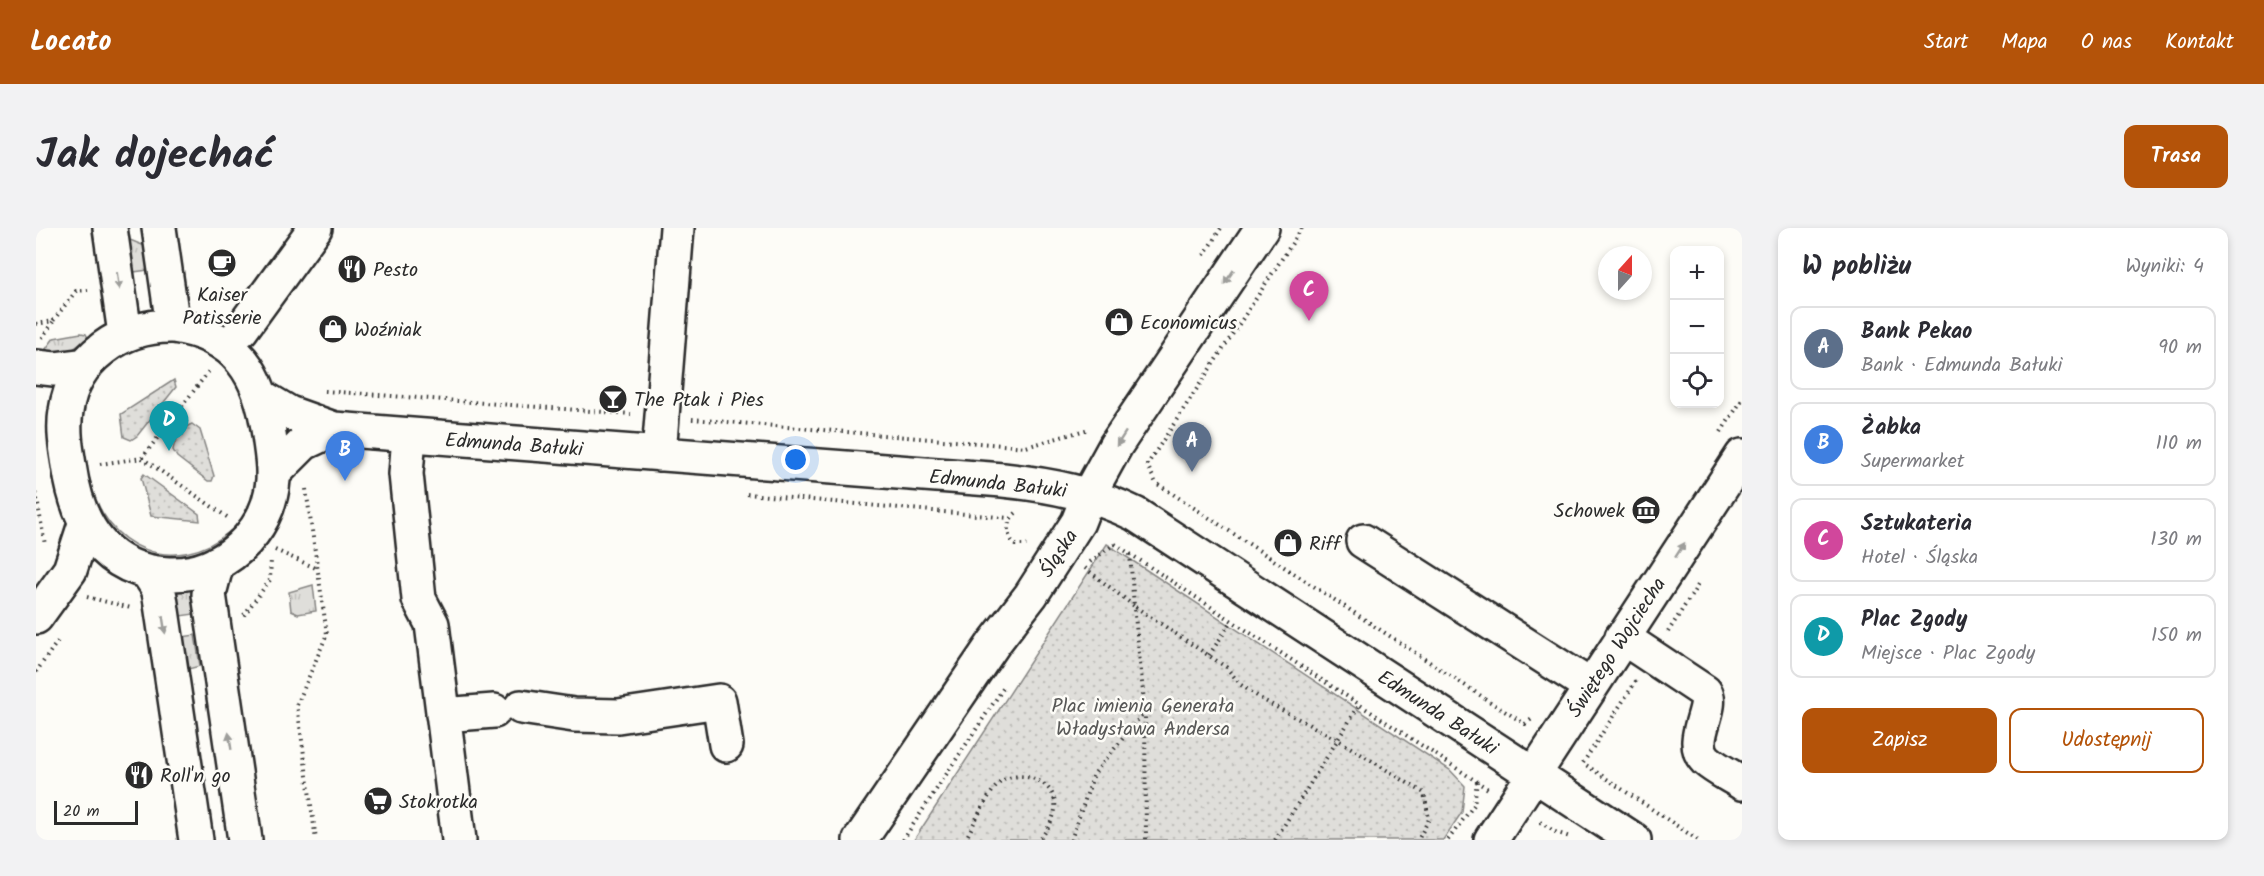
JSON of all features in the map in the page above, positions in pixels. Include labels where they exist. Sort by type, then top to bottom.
[{"type":"street","points":[[110,228],[125,334]]},
{"type":"street","points":[[159,228],[173,326]]},
{"type":"street","points":[[234,339],[315,228]]},
{"type":"street","points":[[659,454],[677,228]]},
{"type":"street","name":"Śląska","points":[[860,840],[981,660],[1036,588],[1078,522],[1089,494],[1116,445],[1262,228]]},
{"type":"street","points":[[196,840],[158,588],[134,565],[100,544],[85,524],[74,499],[64,427],[73,387],[86,365],[103,347],[125,334],[149,327],[173,326],[234,339]]},
{"type":"street","points":[[58,561],[134,565],[178,574],[217,563],[238,549],[252,535],[268,505],[273,474],[262,397],[234,339]]},
{"type":"street","points":[[36,367],[54,369],[86,365]]},
{"type":"street","name":"Edmunda Bałuki","points":[[262,397],[288,413],[334,429],[1003,480],[1089,494],[1135,514],[1634,840]]},
{"type":"street","points":[[273,474],[304,443],[334,429]]},
{"type":"street","points":[[409,436],[406,474],[419,599],[432,624],[459,840]]},
{"type":"street","name":"Świętego Wojciecha","points":[[1491,840],[1742,456]]},
{"type":"street","points":[[36,617],[58,561],[85,524]]},
{"type":"street","points":[[1363,541],[1590,686]]},
{"type":"street","points":[[217,563],[208,594],[245,840]]},
{"type":"street","points":[[1622,637],[1705,692],[1708,702],[1701,727],[1701,751],[1706,759],[1742,783]]},
{"type":"street","points":[[443,715],[507,709],[618,716],[719,701],[726,745]]},
{"type":"path","points":[[1151,473],[1147,465],[1302,228]]},
{"type":"path","points":[[36,346],[76,291],[89,289],[88,279]]},
{"type":"path","points":[[36,324],[53,321]]},
{"type":"path","points":[[142,458],[234,339]]},
{"type":"path","points":[[1026,447],[1091,428]]},
{"type":"path","points":[[69,469],[142,458],[272,549],[319,569]]},
{"type":"path","points":[[306,489],[327,634],[297,705],[316,840]]},
{"type":"path","points":[[36,493],[38,509],[58,561]]},
{"type":"path","points":[[1020,510],[1010,518],[1008,533],[1015,545],[1030,544]]},
{"type":"path","points":[[1077,577],[1084,567],[1115,544],[1478,781],[1474,805],[1448,840]]},
{"type":"path","points":[[1130,554],[1145,711],[1146,840]]},
{"type":"path","points":[[1084,567],[1134,606],[1226,667],[1241,685],[1263,700],[1338,740],[1424,793],[1429,819],[1418,840]]},
{"type":"path","points":[[1209,655],[1232,621]]},
{"type":"path","points":[[903,840],[1006,684]]},
{"type":"path","points":[[1275,840],[1360,704]]},
{"type":"path","points":[[1071,840],[1094,774],[1145,711]]},
{"type":"path","points":[[965,840],[1000,782],[1012,776],[1024,776],[1037,780],[1048,788],[1055,802],[1053,819],[1040,840]]},
{"type":"green space","points":[[120,228],[128,228],[130,240],[152,249],[155,269],[127,273]]},
{"type":"green space","points":[[86,334],[88,338],[69,352],[43,353],[54,338]]},
{"type":"green space","points":[[174,380],[176,387],[137,436],[131,440],[124,437],[121,414]]},
{"type":"green space","points":[[192,424],[200,430],[214,476],[212,481],[208,481],[177,457],[173,450],[180,434]]},
{"type":"green space","points":[[144,474],[199,514],[200,521],[151,516],[141,478]]},
{"type":"green space","points":[[84,479],[90,479],[97,503],[109,523],[125,538],[144,549],[165,554],[186,553],[208,545],[230,531],[235,535],[219,547],[177,561],[138,554],[105,530]]},
{"type":"green space","name":"Plac imienia Generała Władysława Andersa","points":[[1107,544],[1450,770],[1465,786],[1462,812],[1443,840],[914,840]]},
{"type":"green space","points":[[193,585],[202,613],[173,617],[170,587]]},
{"type":"green space","points":[[313,585],[316,611],[298,614],[291,611],[289,592]]},
{"type":"green space","points":[[195,635],[200,666],[188,669],[194,703],[184,699],[176,638]]},
{"type":"place","name":"Kaiser Patisserie","points":[[222,263]]},
{"type":"place","name":"Pesto","points":[[352,269]]},
{"type":"place","name":"Sztukateria","points":[[1309,321]]},
{"type":"place","name":"Economicus","points":[[1119,322]]},
{"type":"place","name":"Woźniak","points":[[333,329]]},
{"type":"place","name":"The Ptak i Pies","points":[[613,399]]},
{"type":"place","name":"Plac Zgody","points":[[169,451]]},
{"type":"place","name":"Bank Pekao","points":[[1192,472]]},
{"type":"place","name":"Żabka","points":[[345,481]]},
{"type":"place","name":"Schowek","points":[[1646,510]]},
{"type":"place","name":"Riff","points":[[1288,543]]},
{"type":"place","name":"Roll'n go","points":[[139,775]]},
{"type":"place","name":"Stokrotka","points":[[378,801]]}]
